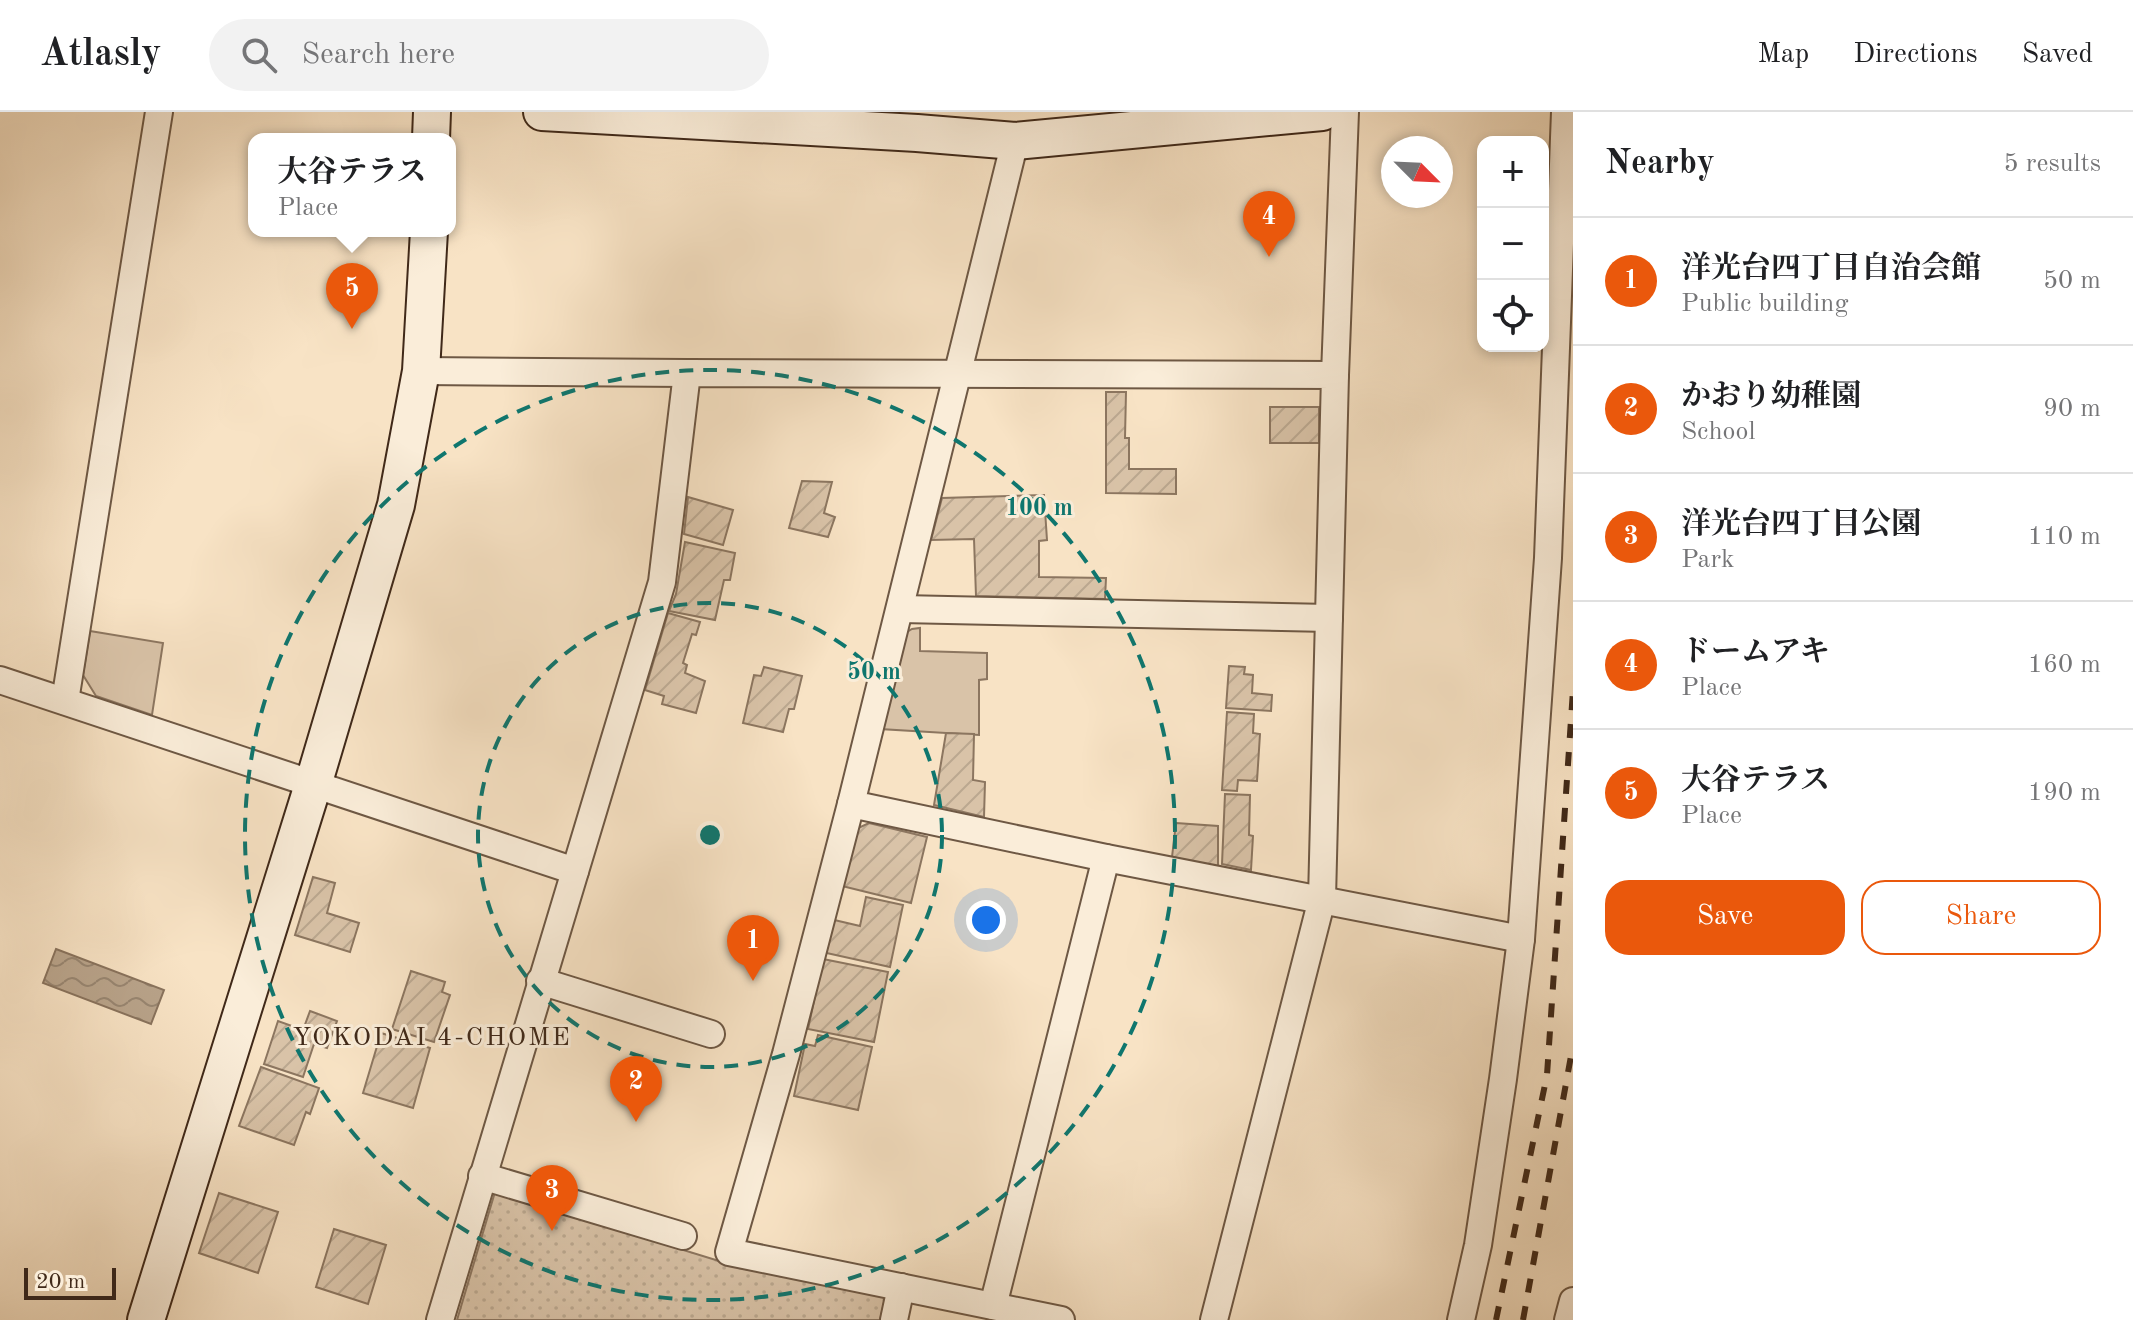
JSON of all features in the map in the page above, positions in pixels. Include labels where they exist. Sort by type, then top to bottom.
[{"type":"street","points":[[65,701],[159,112]]},
{"type":"street","points":[[431,133],[432,112]]},
{"type":"street","points":[[542,112],[1015,141],[1322,112]]},
{"type":"street","points":[[1214,1320],[1322,899],[1345,112]]},
{"type":"street","points":[[1461,1320],[1478,1245],[1521,939],[1548,558],[1565,112]]},
{"type":"street","points":[[1015,141],[851,804],[786,1054],[729,1252],[1061,1320]]},
{"type":"street","points":[[146,1320],[313,785],[396,505],[421,371],[429,237]]},
{"type":"street","points":[[421,371],[1335,375]]},
{"type":"street","points":[[440,1320],[662,582],[687,373]]},
{"type":"street","points":[[901,609],[1329,618]]},
{"type":"street","points":[[0,680],[575,871]]},
{"type":"street","points":[[851,804],[1106,858],[1521,939]]},
{"type":"street","points":[[993,1306],[1106,858]]},
{"type":"street","points":[[540,981],[711,1034]]},
{"type":"street","points":[[482,1176],[683,1236]]},
{"type":"street","points":[[894,1320],[901,1287]]},
{"type":"street","points":[[1568,1320],[1573,1301]]},
{"type":"shaded area","points":[[1106,392],[1126,392],[1125,438],[1129,438],[1129,469],[1176,469],[1176,494],[1106,493]]},
{"type":"shaded area","points":[[1270,407],[1319,407],[1319,443],[1270,443]]},
{"type":"shaded area","points":[[802,481],[832,482],[824,513],[835,517],[828,537],[789,528]]},
{"type":"shaded area","points":[[1044,495],[1047,540],[1039,541],[1039,577],[1106,578],[1105,599],[976,596],[974,539],[931,540],[942,498]]},
{"type":"shaded area","points":[[688,497],[733,510],[723,545],[684,534]]},
{"type":"shaded area","points":[[685,542],[735,553],[730,580],[724,580],[715,620],[669,611],[676,594]]},
{"type":"shaded area","points":[[668,613],[700,622],[696,635],[692,634],[683,663],[687,665],[685,673],[705,681],[696,713],[662,704],[664,696],[645,690]]},
{"type":"shaded area","points":[[920,628],[920,651],[987,653],[987,679],[979,680],[979,735],[880,729],[902,635]]},
{"type":"shaded area","points":[[90,631],[163,643],[152,715],[96,696],[83,675]]},
{"type":"shaded area","points":[[1229,666],[1245,667],[1244,674],[1253,675],[1252,693],[1272,695],[1271,711],[1226,708]]},
{"type":"shaded area","points":[[764,667],[802,676],[794,709],[789,709],[783,732],[743,723],[754,675],[761,676]]},
{"type":"shaded area","points":[[1227,712],[1254,714],[1253,733],[1260,734],[1257,781],[1238,780],[1237,791],[1222,790]]},
{"type":"shaded area","points":[[946,733],[974,734],[973,780],[985,782],[984,817],[934,805]]},
{"type":"shaded area","points":[[1225,794],[1250,795],[1249,835],[1253,836],[1251,870],[1222,864]]},
{"type":"shaded area","points":[[869,823],[927,837],[911,903],[842,886],[856,829]]},
{"type":"shaded area","points":[[1176,823],[1218,826],[1218,868],[1172,857]]},
{"type":"shaded area","points":[[313,877],[335,883],[327,913],[359,923],[350,952],[295,935]]},
{"type":"shaded area","points":[[866,897],[903,905],[890,967],[822,952],[830,919],[860,926]]},
{"type":"shaded area","points":[[823,959],[888,972],[874,1042],[808,1029]]},
{"type":"shaded area","points":[[411,971],[445,982],[442,992],[450,995],[434,1042],[392,1029]]},
{"type":"shaded area","points":[[310,1011],[337,1021],[327,1048],[314,1044],[303,1077],[264,1064],[278,1021],[303,1030]]},
{"type":"shaded area","points":[[381,1033],[430,1048],[413,1108],[363,1093]]},
{"type":"shaded area","points":[[818,1035],[872,1047],[858,1110],[794,1096],[805,1044],[815,1046]]},
{"type":"shaded area","points":[[261,1067],[319,1088],[294,1145],[239,1126]]},
{"type":"shaded area","points":[[495,1192],[745,1269],[886,1294],[880,1320],[457,1320]]},
{"type":"shaded area","points":[[219,1193],[278,1212],[258,1273],[199,1253]]},
{"type":"shaded area","points":[[334,1229],[386,1245],[368,1304],[316,1287]]},
{"type":"water","points":[[56,949],[164,990],[151,1024],[43,983]]},
{"type":"railway","points":[[1496,1320],[1547,1075],[1573,690]]},
{"type":"railway","points":[[1523,1320],[1573,1045]]},
{"type":"place","name":"ドームアキ","points":[[1269,257]]},
{"type":"place","name":"大谷テラス","points":[[352,329]]},
{"type":"place","name":"洋光台四丁目自治会館","points":[[753,981]]},
{"type":"place","name":"かおり幼稚園","points":[[636,1122]]},
{"type":"place","name":"洋光台四丁目公園","points":[[552,1231]]},
{"type":"district","name":"YOKODAI 4-CHOME","points":[[432,1036]]}]
